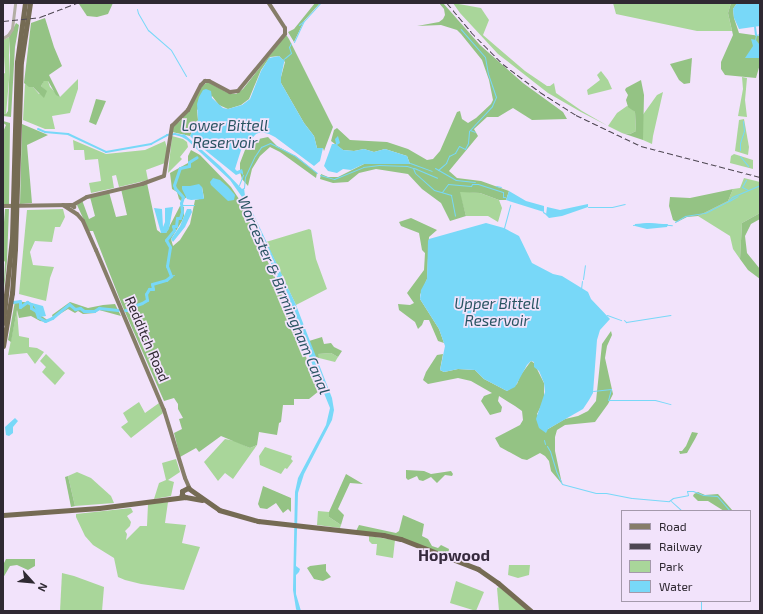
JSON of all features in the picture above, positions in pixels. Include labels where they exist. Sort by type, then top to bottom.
[{"type":"highway","points":[[3,346],[9,298],[15,210],[17,117],[25,3]]},
{"type":"highway","points":[[25,17],[30,3]]},
{"type":"highway","points":[[3,323],[8,307]]},
{"type":"highway","points":[[183,490],[190,490],[191,494],[187,497],[182,495],[183,490]]},
{"type":"highway","points":[[170,499],[178,496],[183,490]]},
{"type":"highway","name":"Redditch Road","points":[[190,490],[202,500],[219,510],[258,521],[295,527],[383,535],[401,539],[478,569],[498,583],[531,611]]},
{"type":"highway","name":"Redditch Road","points":[[3,515],[56,512],[187,497],[202,500]]},
{"type":"main road","points":[[3,206],[63,205],[72,207],[87,197],[142,184],[164,176],[166,172],[170,131],[174,123],[188,110],[203,82],[211,81],[230,92],[238,91],[284,35],[285,28],[269,3]]},
{"type":"main road","name":"Redditch Road","points":[[72,207],[83,221],[164,410],[184,478],[190,490]]},
{"type":"main road","name":"Redditch Road","points":[[183,490],[184,478]]},
{"type":"street","points":[[3,38],[8,35],[12,29],[15,3]]},
{"type":"green space","points":[[113,3],[108,14],[97,17],[87,16],[79,4]]},
{"type":"green space","points":[[315,3],[320,3],[304,21],[294,42],[288,32],[294,29]]},
{"type":"green space","points":[[439,3],[443,3],[480,45],[523,83],[563,112],[567,119],[532,120],[513,108],[498,117],[487,117],[474,129],[478,136],[449,171],[457,178],[481,181],[509,191],[506,200],[499,200],[480,193],[460,192],[466,216],[450,221],[441,203],[422,189],[408,174],[376,169],[359,173],[348,182],[333,183],[320,179],[321,174],[328,177],[338,177],[364,164],[410,164],[407,156],[385,149],[374,152],[364,149],[354,151],[343,150],[331,141],[334,130],[337,128],[350,140],[387,142],[408,149],[427,160],[433,159],[440,151],[457,112],[460,111],[462,119],[468,123],[476,118],[491,104],[493,100],[489,80],[482,60],[461,34],[457,30],[441,25],[417,26],[439,22],[443,19],[445,15],[444,9]]},
{"type":"green space","points":[[453,3],[481,8],[489,20],[483,35],[525,71],[547,86],[554,83],[556,93],[582,111],[608,126],[548,93],[498,54],[460,13]]},
{"type":"green space","points":[[613,3],[731,3],[728,13],[732,31],[697,31],[616,14]]},
{"type":"green space","points":[[731,3],[737,3],[733,9],[734,18],[739,33],[760,36],[760,64],[756,78],[725,75],[721,69],[721,62],[733,35],[728,13]]},
{"type":"green space","points":[[45,18],[62,66],[49,75],[60,97],[56,95],[48,81],[44,81],[41,86],[47,91],[44,98],[33,87],[29,87],[24,83],[31,23]]},
{"type":"green space","points":[[16,23],[19,25],[15,47],[11,117],[3,116],[3,113],[6,114],[8,111],[10,55],[9,37]]},
{"type":"green space","points":[[285,36],[289,39],[333,127],[324,151],[323,148],[317,148],[314,136],[304,123],[281,83],[285,62],[279,56],[270,57],[261,70],[249,99],[241,105],[228,109],[219,105],[212,96],[197,110],[198,120],[190,136],[172,132],[173,126],[180,121],[202,86],[208,82],[226,92],[236,94],[243,89]]},
{"type":"green space","points":[[9,37],[9,80],[6,114],[3,113],[3,74],[5,73],[3,40]]},
{"type":"green space","points":[[692,58],[690,83],[684,84],[679,80],[670,64]]},
{"type":"green space","points":[[601,71],[608,80],[612,89],[588,95],[587,90],[600,80],[597,75]]},
{"type":"green space","points":[[742,77],[747,78],[745,100],[747,117],[738,116],[743,89]]},
{"type":"green space","points":[[78,79],[78,89],[70,113],[52,116],[55,129],[45,129],[23,120],[25,84],[33,87],[39,94],[45,90],[41,86],[44,80],[48,81],[50,87],[60,97]]},
{"type":"green space","points":[[641,80],[644,95],[643,140],[622,133],[630,134],[636,131],[635,112],[628,107],[626,100],[628,95],[625,90]]},
{"type":"green space","points":[[663,92],[652,144],[643,140],[642,116],[657,95]]},
{"type":"green space","points":[[96,99],[106,101],[96,125],[89,122]]},
{"type":"green space","points":[[627,106],[635,112],[636,131],[630,134],[622,133],[608,126],[617,113]]},
{"type":"green space","points":[[744,119],[749,147],[748,155],[735,151],[739,120]]},
{"type":"green space","points":[[3,121],[10,123],[9,204],[3,204],[3,132],[6,125]]},
{"type":"green space","points":[[22,124],[48,135],[27,145],[32,203],[20,204]]},
{"type":"green space","points":[[172,136],[183,139],[187,142],[188,147],[180,157],[182,159],[168,173]]},
{"type":"green space","points":[[268,137],[277,146],[297,157],[317,173],[316,178],[280,152],[270,147],[260,156],[252,169],[248,186],[242,179],[240,172],[240,163],[245,150],[254,140]]},
{"type":"green space","points":[[73,140],[106,154],[145,150],[165,141],[167,148],[165,163],[146,170],[148,180],[119,187],[116,175],[112,176],[114,188],[91,193],[89,183],[101,181],[98,159],[85,160],[84,150],[74,150]]},
{"type":"green space","points":[[191,150],[200,155],[231,187],[239,199],[279,286],[319,391],[309,399],[294,399],[294,405],[283,405],[281,422],[279,423],[277,435],[259,432],[257,445],[250,448],[221,436],[199,452],[196,448],[180,457],[174,433],[182,429],[179,419],[183,418],[178,409],[178,404],[174,398],[164,401],[122,305],[93,231],[89,231],[77,205],[82,200],[89,219],[95,216],[90,197],[109,192],[116,217],[127,215],[121,189],[147,183],[157,230],[161,233],[166,233],[180,206],[184,207],[184,216],[182,221],[171,239],[173,246],[180,240],[190,224],[195,200],[204,198],[202,187],[181,201],[177,192],[172,189],[170,173],[188,163],[188,156]]},
{"type":"green space","points":[[734,154],[753,160],[753,169],[730,163],[731,156]]},
{"type":"green space","points":[[744,178],[760,182],[760,213],[742,223],[740,259],[733,249],[730,236],[698,216],[728,201],[733,189],[740,188]]},
{"type":"green space","points":[[733,189],[728,201],[698,216],[687,217],[677,222],[673,220],[669,206],[670,197],[690,198]]},
{"type":"green space","points":[[459,191],[480,193],[499,200],[502,208],[498,222],[488,216],[466,216]]},
{"type":"green space","points":[[5,209],[9,209],[7,261],[3,299],[5,262],[3,259],[3,235]]},
{"type":"green space","points":[[63,209],[65,217],[60,227],[55,227],[52,242],[35,241],[30,252],[33,265],[54,267],[50,278],[46,301],[19,294],[27,210]]},
{"type":"green space","points":[[760,213],[760,219],[751,224],[745,236],[747,253],[760,269],[760,279],[748,270],[740,259],[742,223]]},
{"type":"green space","points":[[411,218],[437,230],[429,237],[427,279],[420,295],[420,299],[439,329],[444,343],[438,341],[429,320],[424,320],[418,329],[415,322],[399,310],[398,304],[410,305],[414,303],[407,293],[424,270],[425,253],[422,250],[419,233],[401,226],[399,222]]},
{"type":"green space","points":[[309,229],[311,230],[316,259],[327,289],[296,305],[266,242]]},
{"type":"green space","points":[[15,301],[32,303],[40,315],[49,321],[40,321],[31,316],[19,318],[17,310],[11,342],[8,340]]},
{"type":"green space","points":[[70,302],[88,308],[115,304],[121,316],[99,310],[95,313],[83,314],[78,311],[75,313],[68,309],[53,318],[52,315]]},
{"type":"green space","points":[[17,310],[19,336],[29,338],[29,347],[37,348],[44,352],[35,364],[27,353],[8,355]]},
{"type":"green space","points":[[611,331],[612,335],[607,346],[605,358],[613,394],[608,404],[595,422],[565,425],[557,430],[555,437],[555,451],[562,484],[551,471],[549,461],[545,456],[540,453],[527,460],[522,459],[500,447],[495,438],[520,425],[523,420],[522,411],[499,396],[498,401],[502,407],[501,412],[490,415],[481,401],[484,396],[492,393],[471,381],[458,378],[428,384],[423,380],[426,372],[437,355],[443,354],[440,370],[444,372],[458,369],[475,370],[484,379],[507,391],[517,384],[520,376],[531,361],[534,363],[544,383],[544,400],[537,414],[548,429],[565,419],[578,416],[588,411],[596,401],[602,344]]},
{"type":"green space","points":[[322,337],[324,344],[331,343],[334,347],[342,351],[338,357],[331,353],[318,354],[319,358],[315,357],[309,341]]},
{"type":"green space","points":[[331,353],[338,357],[335,362],[319,358],[317,354]]},
{"type":"green space","points":[[46,354],[65,373],[55,385],[42,372],[46,367],[40,361]]},
{"type":"green space","points":[[139,402],[145,413],[159,403],[163,413],[131,438],[121,427],[128,422],[123,413]]},
{"type":"green space","points":[[692,432],[698,433],[687,453],[680,454],[679,451],[682,451],[686,446]]},
{"type":"green space","points":[[225,439],[235,441],[250,448],[257,445],[233,479],[225,473],[218,481],[204,462]]},
{"type":"green space","points":[[265,447],[292,456],[291,459],[293,461],[281,474],[260,465],[259,456]]},
{"type":"green space","points":[[176,459],[180,472],[168,480],[174,482],[171,496],[154,499],[159,483],[166,480],[162,463]]},
{"type":"green space","points":[[406,470],[424,471],[431,474],[451,471],[453,474],[452,476],[445,475],[437,483],[431,477],[423,481],[419,480],[417,476],[408,480],[406,478]]},
{"type":"green space","points":[[77,472],[91,478],[111,496],[114,503],[75,506],[68,476]]},
{"type":"green space","points":[[346,474],[363,484],[350,483],[338,509],[344,515],[341,525],[329,517],[329,512]]},
{"type":"green space","points":[[68,476],[75,506],[71,507],[65,477]]},
{"type":"green space","points":[[263,486],[291,498],[291,512],[288,509],[283,513],[276,503],[267,509],[260,508],[258,504]]},
{"type":"green space","points":[[698,492],[705,495],[718,494],[732,510],[722,510],[708,501],[698,501],[693,496]]},
{"type":"green space","points":[[168,502],[165,523],[186,525],[182,543],[200,547],[184,590],[141,584],[118,577],[114,558],[93,545],[85,536],[76,517],[76,514],[131,508],[133,512],[127,516],[131,522],[130,526],[125,531],[127,534],[126,540],[140,526],[147,526],[148,504]]},
{"type":"green space","points":[[318,511],[329,512],[329,517],[341,525],[340,528],[317,525]]},
{"type":"green space","points":[[403,515],[424,524],[422,536],[428,539],[432,546],[438,548],[441,545],[449,549],[448,555],[400,538],[356,531],[359,525],[396,533],[399,531]]},
{"type":"green space","points":[[369,536],[395,540],[393,558],[376,555],[377,544],[372,544],[369,541]]},
{"type":"green space","points":[[6,559],[35,559],[35,566],[28,570],[17,565],[10,566],[3,578],[3,565]]},
{"type":"green space","points":[[326,564],[326,571],[331,577],[323,581],[314,579],[307,568],[310,566]]},
{"type":"green space","points":[[509,565],[530,565],[529,575],[518,578],[508,575]]},
{"type":"green space","points":[[62,573],[104,587],[102,611],[60,611]]},
{"type":"green space","points":[[456,581],[484,592],[476,611],[450,603]]},
{"type":"green space","points":[[499,587],[528,611],[499,611],[497,588]]},
{"type":"water","points":[[737,3],[760,3],[760,26],[739,29],[734,18],[733,9]]},
{"type":"water","points":[[751,39],[756,40],[759,44],[760,58],[745,58],[753,46]]},
{"type":"water","name":"Lower Bittell Reservoir","points":[[279,56],[283,60],[285,58],[281,83],[304,123],[314,136],[317,148],[323,148],[320,161],[314,166],[275,137],[261,132],[256,134],[241,150],[235,169],[237,171],[242,169],[243,175],[241,173],[236,175],[205,150],[206,147],[202,148],[190,136],[198,120],[197,104],[199,97],[203,90],[206,89],[211,91],[212,98],[223,108],[228,109],[242,105],[250,99],[261,71],[269,58]]},
{"type":"water","points":[[184,134],[220,166],[242,189],[244,188],[245,196],[296,305],[332,398],[334,410],[332,420],[304,474],[298,493],[296,566],[300,569],[296,575],[296,594],[301,611],[297,611],[296,609],[293,590],[295,492],[298,478],[326,425],[330,408],[277,277],[242,197],[230,180],[187,140],[180,136]]},
{"type":"water","points":[[338,136],[340,143],[337,145],[343,150],[354,151],[364,149],[374,152],[385,149],[407,156],[410,164],[364,164],[351,170],[343,169],[337,173],[328,171],[324,166],[332,144],[336,144],[335,139]]},
{"type":"water","points":[[213,178],[220,180],[228,187],[235,195],[234,200],[228,201],[211,185],[210,182]]},
{"type":"water","points":[[199,184],[202,187],[204,199],[187,199],[182,186]]},
{"type":"water","points":[[509,191],[526,201],[544,206],[544,212],[506,200]]},
{"type":"water","points":[[588,204],[588,207],[562,216],[549,218],[546,215],[547,207],[560,210]]},
{"type":"water","points":[[173,207],[169,229],[166,233],[161,233],[154,208],[162,209],[163,227],[165,222],[165,208]]},
{"type":"water","points":[[187,209],[191,209],[192,212],[185,227],[173,242],[171,239],[180,226]]},
{"type":"water","name":"Upper Bittell Reservoir","points":[[486,223],[504,228],[519,236],[532,263],[553,274],[562,276],[588,292],[591,299],[610,319],[600,330],[597,340],[593,393],[583,409],[548,429],[546,433],[539,428],[536,419],[545,392],[544,383],[539,371],[534,367],[534,362],[531,361],[527,365],[515,387],[507,391],[484,379],[475,370],[458,369],[444,372],[440,370],[445,346],[439,329],[420,299],[421,290],[427,279],[428,241],[429,239]]},
{"type":"water","points":[[635,224],[668,224],[667,227],[647,229],[635,226]]},
{"type":"water","points":[[32,303],[43,306],[46,316],[40,317]]},
{"type":"water","points":[[15,418],[18,421],[13,427],[13,433],[9,436],[6,435],[5,427]]},
{"type":"waterway","points":[[294,42],[304,21],[320,3]]},
{"type":"waterway","points":[[137,9],[148,30],[171,50],[186,76]]},
{"type":"waterway","points":[[299,25],[304,21]]},
{"type":"waterway","points":[[755,27],[756,35]]},
{"type":"waterway","points":[[438,170],[446,163],[449,156],[455,153],[459,146],[465,149],[468,143],[469,131],[492,106],[496,97],[488,74],[485,57],[461,29]]},
{"type":"waterway","points":[[755,40],[756,35],[760,34]]},
{"type":"waterway","points":[[285,58],[291,53],[289,47],[291,43]]},
{"type":"waterway","points":[[760,65],[760,72]]},
{"type":"waterway","points":[[740,150],[740,143],[744,131],[743,121]]},
{"type":"waterway","name":"Worcester & Birmingham Canal","points":[[38,129],[45,132],[68,134],[106,152],[151,144],[167,135],[175,134],[183,136]]},
{"type":"waterway","points":[[470,130],[475,132]]},
{"type":"waterway","points":[[244,188],[245,177],[255,156],[261,147],[270,143],[294,155],[317,173]]},
{"type":"waterway","points":[[740,156],[748,166]]},
{"type":"waterway","points":[[125,310],[135,310],[133,306],[147,300],[146,294],[149,289],[153,289],[152,284],[166,280],[171,276],[167,266],[170,247],[166,240],[174,230],[173,226],[176,226],[177,218],[180,218],[183,197],[174,185],[180,168],[189,166],[189,162],[197,157]]},
{"type":"waterway","points":[[410,163],[432,171]]},
{"type":"waterway","points":[[320,175],[334,179],[363,167],[379,165],[407,166],[413,168],[415,173],[434,190],[451,195],[455,216]]},
{"type":"waterway","points":[[414,168],[437,178]]},
{"type":"waterway","points":[[435,168],[456,180],[475,182]]},
{"type":"waterway","points":[[239,185],[243,175]]},
{"type":"waterway","points":[[746,180],[742,187],[748,190]]},
{"type":"waterway","points":[[442,192],[448,184],[471,186],[472,184],[478,184],[503,192],[503,197],[505,197]]},
{"type":"waterway","points":[[675,222],[685,216],[705,213],[727,202],[732,197],[760,185]]},
{"type":"waterway","points":[[496,186],[501,187]]},
{"type":"waterway","points":[[729,201],[738,196]]},
{"type":"waterway","points":[[588,207],[612,207],[625,204]]},
{"type":"waterway","points":[[181,205],[194,205]]},
{"type":"waterway","points":[[504,228],[510,205]]},
{"type":"waterway","points":[[633,225],[647,223],[672,225]]},
{"type":"waterway","points":[[583,279],[585,265]]},
{"type":"waterway","points":[[581,289],[582,281]]},
{"type":"waterway","points":[[13,302],[20,301],[20,307],[27,302],[31,304],[31,308],[36,311],[38,317],[45,321],[52,318],[69,304],[75,309],[80,308],[84,311],[94,311],[99,308],[118,310]]},
{"type":"waterway","points":[[607,315],[621,320]]},
{"type":"waterway","points":[[624,320],[626,322],[670,315]]},
{"type":"waterway","points":[[593,391],[611,389],[608,400],[655,400],[670,404]]},
{"type":"waterway","points":[[544,440],[545,444]]},
{"type":"waterway","points":[[547,446],[562,484],[596,493],[669,501],[673,498],[688,495],[687,491],[693,491],[703,495],[717,496],[729,510]]},
{"type":"waterway","points":[[671,501],[681,510]]},
{"type":"waterway","points":[[701,602],[701,611]]},
{"type":"railway","points":[[3,21],[40,17],[77,3]]},
{"type":"railway","points":[[447,3],[471,32],[503,64],[540,92],[576,115],[641,146],[760,177]]},
{"type":"district","name":"Hopwood","points":[[454,555]]}]
